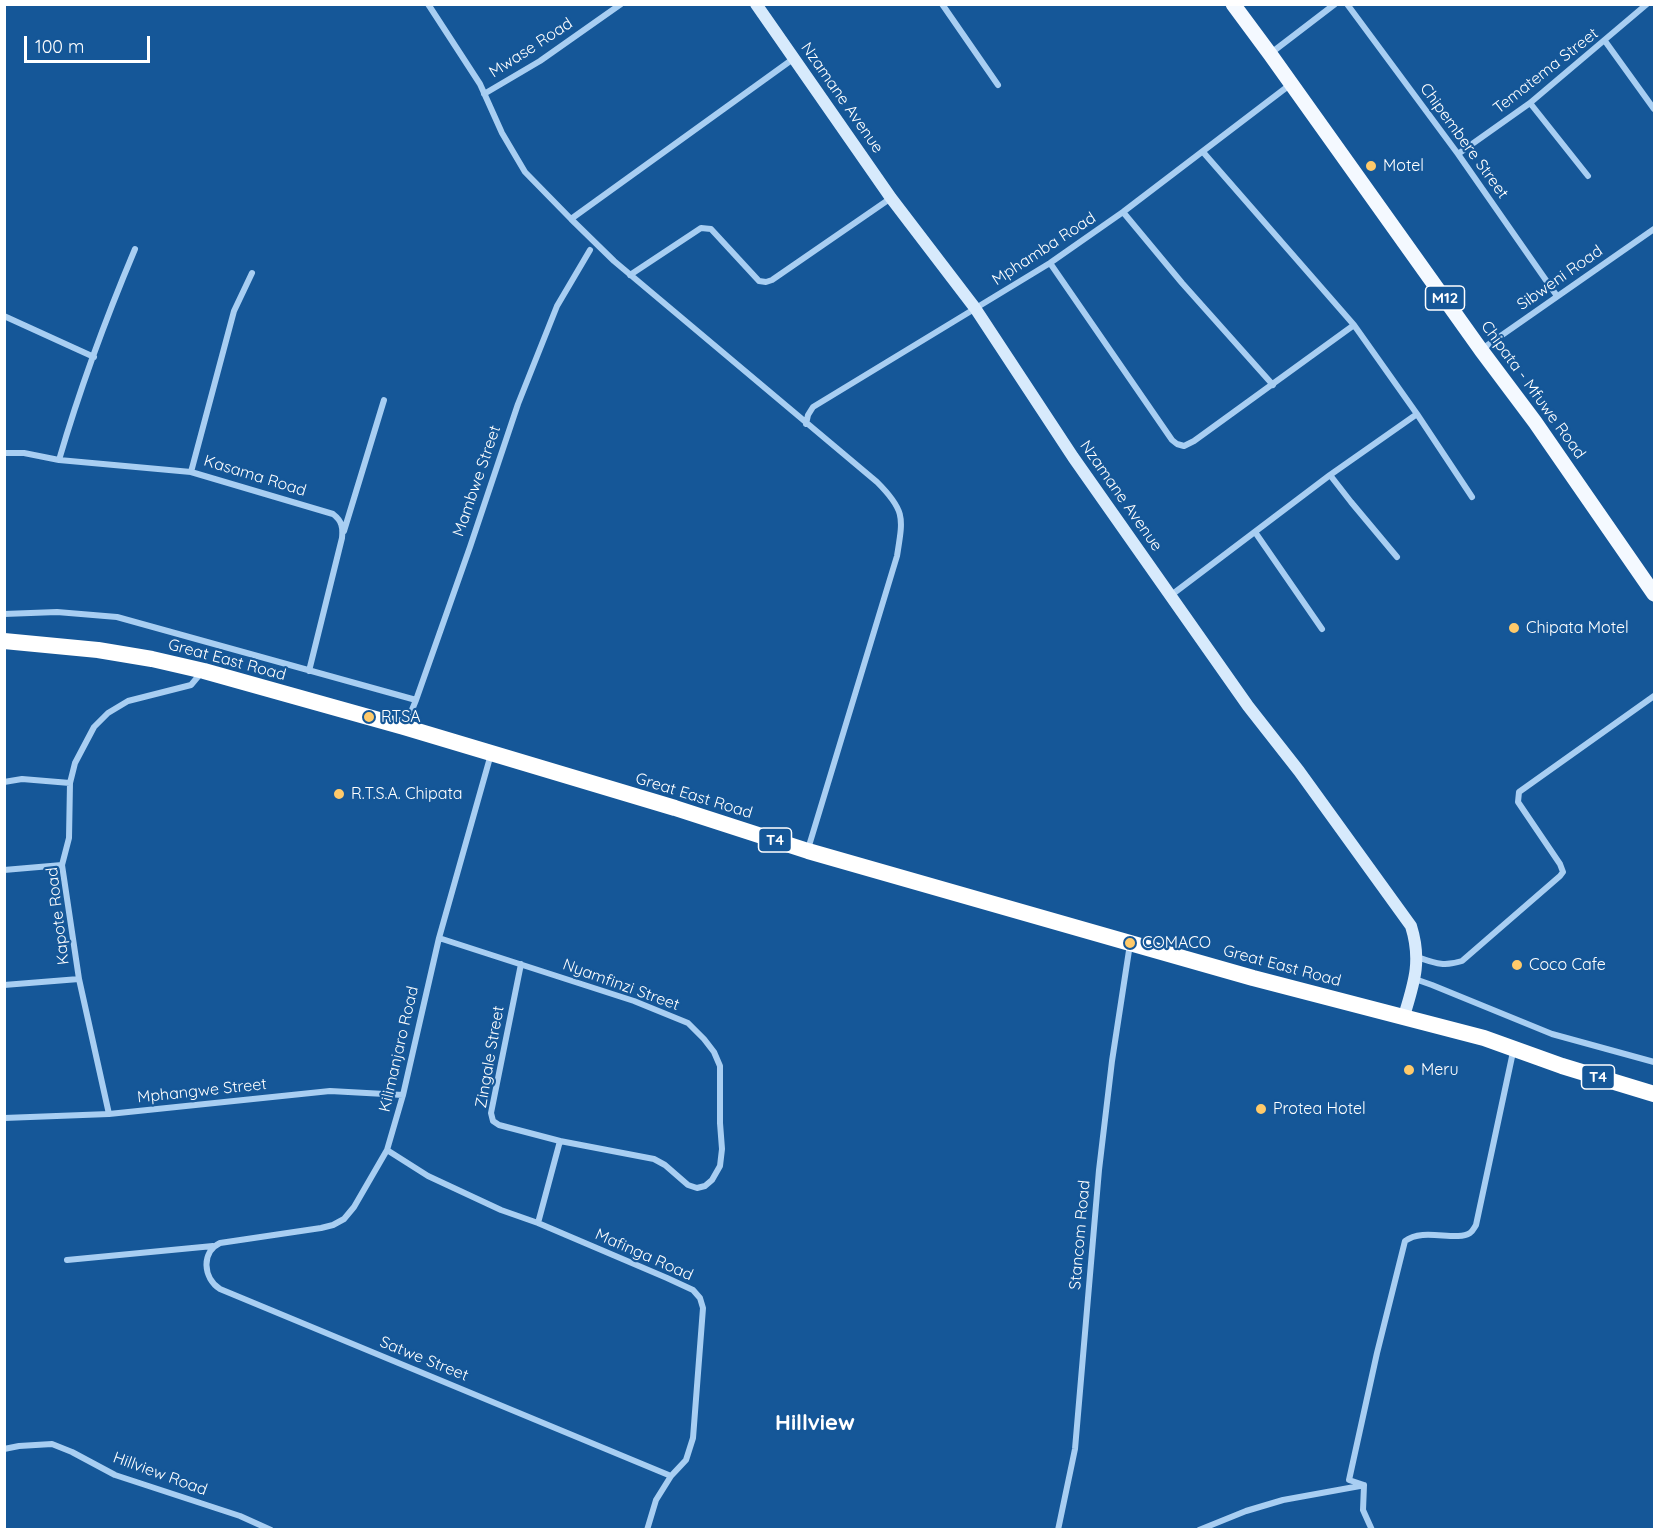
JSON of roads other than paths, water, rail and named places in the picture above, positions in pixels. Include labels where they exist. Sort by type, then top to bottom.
[{"type":"highway","name":"Great East Road","points":[[4,641],[98,650],[204,671],[404,727],[808,850],[1130,943],[1253,978],[1484,1038],[1562,1066],[1654,1094]]},
{"type":"highway","name":"Great East Road","points":[[1542,1058],[1654,1085]]},
{"type":"main road","name":"Chipata - Mfuwe Road","points":[[1233,4],[1535,422],[1654,594]]},
{"type":"street","points":[[428,4],[480,84],[502,133],[525,172],[630,275],[878,482],[894,498],[900,511],[901,530],[897,556],[808,850]]},
{"type":"street","name":"Mwase Road","points":[[484,94],[540,61],[621,4]]},
{"type":"street","name":"Nzamane Avenue","points":[[756,4],[891,198],[975,309],[1073,457],[1248,706],[1299,771],[1411,926],[1416,940],[1417,957],[1415,979],[1404,1016]]},
{"type":"street","points":[[942,4],[998,85]]},
{"type":"street","points":[[1270,54],[1335,4]]},
{"type":"street","name":"Chipembere Street","points":[[1347,4],[1458,154],[1557,296]]},
{"type":"street","name":"Tematema Street","points":[[1458,154],[1530,103],[1647,4]]},
{"type":"street","points":[[1605,41],[1654,109]]},
{"type":"street","points":[[571,219],[794,58]]},
{"type":"street","name":"Mphamba Road","points":[[806,424],[813,407],[1050,263],[1123,212],[1291,84]]},
{"type":"street","points":[[1530,103],[1587,176]]},
{"type":"street","points":[[1203,152],[1354,325],[1472,497]]},
{"type":"street","points":[[630,275],[701,228],[705,228],[711,230],[759,281],[766,282],[891,198]]},
{"type":"street","points":[[1123,212],[1182,283],[1273,385]]},
{"type":"street","name":"Sibweni Road","points":[[1481,350],[1654,229]]},
{"type":"street","points":[[59,460],[116,294],[135,249]]},
{"type":"street","name":"Mambwe Street","points":[[404,727],[416,700],[518,404],[557,306],[590,250]]},
{"type":"street","points":[[1050,263],[1172,440],[1184,446],[1273,385],[1354,325]]},
{"type":"street","points":[[191,472],[234,311],[252,273]]},
{"type":"street","points":[[4,316],[94,357]]},
{"type":"street","points":[[309,671],[342,538],[384,400]]},
{"type":"street","points":[[1170,596],[1330,475],[1417,414]]},
{"type":"street","name":"Kasama Road","points":[[4,453],[24,453],[59,460],[191,472],[333,514],[340,520],[343,528],[342,538]]},
{"type":"street","points":[[1330,475],[1397,557]]},
{"type":"street","points":[[1255,532],[1322,629]]},
{"type":"street","points":[[4,614],[57,612],[117,617],[416,700]]},
{"type":"street","name":"Kapote Road","points":[[4,985],[79,979],[62,865],[69,838],[70,783],[75,764],[93,726],[128,701],[191,685],[204,671]]},
{"type":"street","points":[[1417,957],[1441,964],[1462,961],[1560,876],[1563,872],[1560,864],[1518,802],[1519,792],[1654,696]]},
{"type":"street","name":"Kilimanjaro Road","points":[[213,1246],[220,1243],[321,1228],[344,1219],[354,1207],[387,1150],[403,1095],[439,938],[491,753]]},
{"type":"street","points":[[4,782],[22,779],[70,783]]},
{"type":"street","points":[[4,870],[62,865]]},
{"type":"street","name":"Nyamfinzi Street","points":[[439,938],[634,1001],[688,1023],[714,1052],[720,1066],[722,1149],[720,1166],[712,1180],[705,1186],[697,1188],[688,1185],[665,1165],[654,1160],[560,1141]]},
{"type":"street","name":"Stancom Road","points":[[1058,1530],[1075,1449],[1099,1170],[1112,1061],[1130,943]]},
{"type":"street","name":"Zingale Street","points":[[521,964],[491,1113],[493,1120],[499,1125],[560,1141]]},
{"type":"street","points":[[79,979],[110,1114]]},
{"type":"street","points":[[1415,979],[1552,1034],[1654,1062]]},
{"type":"street","points":[[1364,1485],[1349,1480],[1405,1241],[1421,1235],[1465,1235],[1472,1232],[1476,1225],[1514,1049]]},
{"type":"street","name":"Mphangwe Street","points":[[4,1118],[110,1114],[330,1091],[403,1095]]},
{"type":"street","points":[[538,1223],[560,1141]]},
{"type":"street","name":"Mafinga Road","points":[[387,1150],[428,1176],[501,1210],[538,1223],[667,1278],[693,1290],[700,1298],[703,1308],[693,1438],[686,1460],[671,1476],[656,1500],[647,1530]]},
{"type":"street","points":[[67,1260],[213,1246]]},
{"type":"street","name":"Satwe Street","points":[[213,1246],[208,1253],[209,1278],[213,1285],[220,1289],[671,1476]]},
{"type":"street","name":"Hillview Road","points":[[4,1449],[52,1444],[115,1475],[240,1516],[271,1530]]},
{"type":"street","points":[[1199,1530],[1246,1511],[1283,1500],[1364,1485]]},
{"type":"street","points":[[1364,1485],[1363,1510],[1372,1530]]},
{"type":"place","name":"Motel","points":[[1371,166]]},
{"type":"place","name":"Chipata Motel","points":[[1514,628]]},
{"type":"place","name":"RTSA","points":[[369,717]]},
{"type":"place","name":"R.T.S.A. Chipata","points":[[339,794]]},
{"type":"place","name":"COMACO","points":[[1130,943]]},
{"type":"place","name":"Coco Cafe","points":[[1517,965]]},
{"type":"place","name":"Meru","points":[[1409,1070]]},
{"type":"place","name":"Protea Hotel","points":[[1261,1109]]},
{"type":"district","name":"Hillview","points":[[815,1423]]}]
